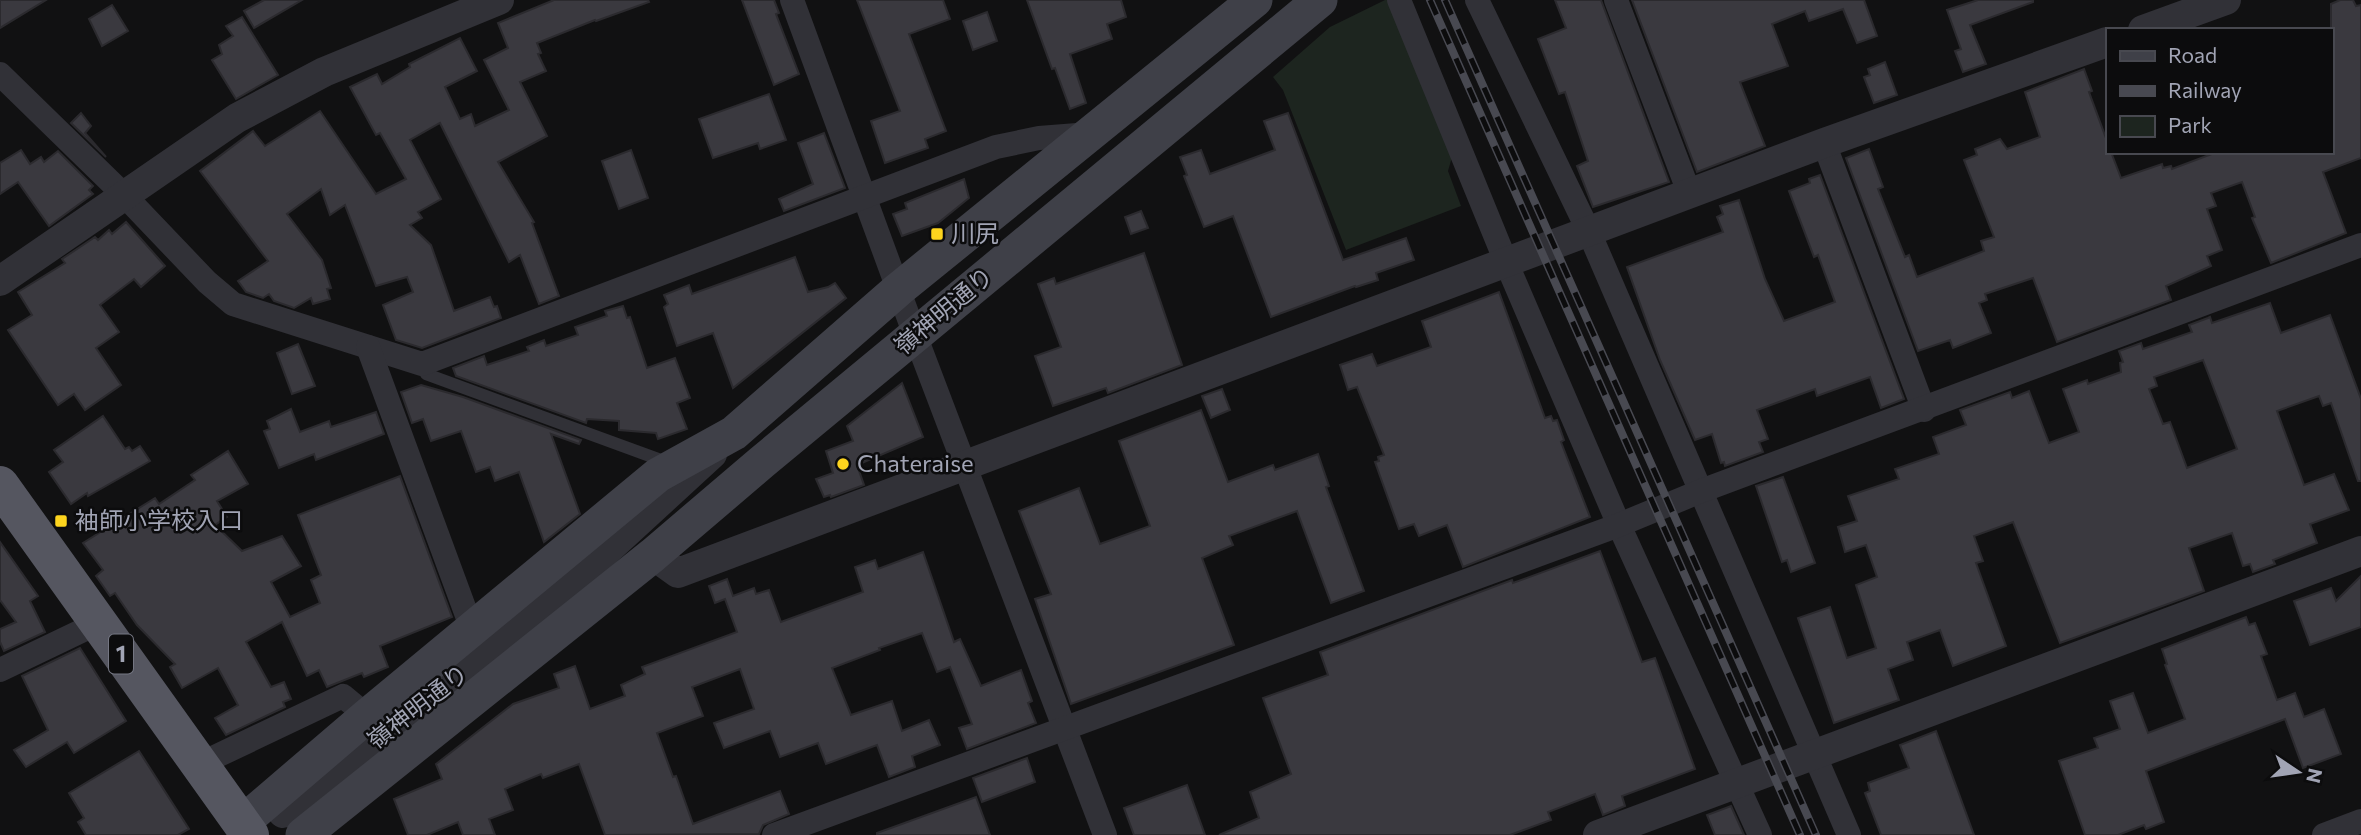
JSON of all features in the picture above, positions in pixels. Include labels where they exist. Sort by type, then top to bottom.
[{"type":"highway","name":"1","points":[[0,485],[200,764],[240,831]]},
{"type":"main road","name":"嶺神明通り","points":[[734,433],[899,289],[1255,0]]},
{"type":"main road","name":"嶺神明通り","points":[[762,462],[1320,0]]},
{"type":"main road","points":[[240,831],[366,716],[658,475],[734,433]]},
{"type":"main road","points":[[293,824],[653,555],[762,462]]},
{"type":"street","points":[[0,281],[237,118],[324,72],[499,0]]},
{"type":"street","points":[[792,0],[915,335],[1105,835]]},
{"type":"street","points":[[1399,0],[1506,262],[1619,525],[1760,835]]},
{"type":"street","points":[[1477,0],[1589,232],[1849,835]]},
{"type":"street","points":[[1616,0],[1690,195]]},
{"type":"street","points":[[2149,28],[2226,0]]},
{"type":"street","points":[[653,555],[678,573],[1824,143],[2106,42]]},
{"type":"street","points":[[0,74],[123,194],[207,282],[233,304],[422,364],[996,147],[1039,138],[1090,134]]},
{"type":"street","points":[[1824,143],[1924,410]]},
{"type":"street","points":[[774,835],[1619,525],[1702,491],[2361,245]]},
{"type":"street","points":[[368,346],[472,629]]},
{"type":"street","name":"嶺神明通り","points":[[293,824],[552,601],[734,433]]},
{"type":"street","name":"嶺神明通り","points":[[552,601],[762,462]]},
{"type":"street","points":[[1598,835],[2361,551]]},
{"type":"street","points":[[0,670],[98,623]]},
{"type":"street","points":[[200,764],[343,696],[366,716]]},
{"type":"street","points":[[2324,835],[2361,821]]},
{"type":"lane","points":[[422,364],[426,374],[676,465]]},
{"type":"green space","points":[[1388,0],[1454,150],[1448,171],[1461,206],[1346,250],[1283,90],[1273,77],[1330,27]]},
{"type":"building","points":[[0,0],[46,0],[0,28]]},
{"type":"building","points":[[264,0],[302,0],[254,28],[244,11]]},
{"type":"building","points":[[554,0],[649,2],[537,43],[541,53],[538,54],[546,71],[520,82],[547,136],[498,162],[534,222],[532,223],[559,296],[539,304],[520,255],[509,262],[440,123],[410,140],[441,199],[418,212],[422,218],[410,225],[431,245],[454,311],[490,297],[501,318],[422,348],[396,340],[383,305],[413,292],[407,277],[376,286],[345,205],[330,215],[321,189],[287,214],[322,260],[331,288],[327,289],[330,299],[313,304],[311,298],[294,308],[274,301],[269,294],[263,298],[246,292],[238,281],[268,261],[200,171],[253,131],[265,146],[320,111],[376,194],[406,179],[380,133],[376,135],[350,87],[377,74],[382,84],[410,67],[409,64],[460,38],[477,71],[445,87],[460,119],[471,114],[475,126],[509,110],[484,60],[508,48],[498,23]]},
{"type":"building","points":[[742,0],[774,0],[779,13],[776,14],[799,74],[774,85]]},
{"type":"building","points":[[857,0],[943,0],[950,19],[909,34],[946,131],[925,139],[928,148],[885,163],[871,121],[900,111]]},
{"type":"building","points":[[1027,0],[1121,0],[1126,17],[1107,24],[1112,39],[1070,54],[1086,103],[1070,109]]},
{"type":"building","points":[[1555,0],[1601,0],[1669,182],[1593,207],[1577,166],[1588,161],[1565,92],[1559,94],[1538,39],[1566,28]]},
{"type":"building","points":[[1632,0],[1864,0],[1877,36],[1857,43],[1843,9],[1809,21],[1805,11],[1772,24],[1788,66],[1740,82],[1765,146],[1697,172]]},
{"type":"building","points":[[1978,0],[2033,2],[1970,25],[1986,64],[1963,72],[1955,51],[1961,49],[1947,10]]},
{"type":"building","points":[[2340,0],[2353,0],[2356,6],[2361,5],[2361,158],[2323,172],[2346,233],[2271,263],[2252,218],[2255,217],[2242,182],[2211,193],[2216,206],[2207,209],[2222,250],[2207,256],[2211,266],[2166,286],[2171,300],[2057,342],[2033,278],[1985,294],[1987,300],[1979,303],[1991,333],[1953,348],[1950,340],[1918,351],[1846,158],[1869,149],[1883,187],[1878,189],[1905,257],[1909,255],[1917,277],[1984,251],[1981,241],[1994,237],[1964,160],[1977,155],[1975,149],[2000,139],[2007,149],[2040,137],[2025,92],[2084,69],[2092,91],[2089,92],[2106,138],[2106,154],[2112,154],[2121,178],[2162,164],[2163,168],[2171,166],[2172,169],[2212,154],[2333,154],[2331,4]]},
{"type":"building","points":[[112,5],[128,31],[102,46],[89,19]]},
{"type":"building","points":[[987,12],[997,41],[973,50],[963,21]]},
{"type":"building","points":[[242,17],[278,75],[236,99],[212,60],[222,54],[219,45],[233,36],[226,26]]},
{"type":"building","points":[[1885,62],[1897,95],[1874,103],[1864,77],[1870,75],[1868,69]]},
{"type":"building","points":[[769,94],[786,140],[760,149],[758,143],[713,158],[699,119]]},
{"type":"building","points":[[81,113],[91,126],[85,133],[106,157],[71,123]]},
{"type":"building","points":[[1288,113],[1343,260],[1406,238],[1414,260],[1376,273],[1378,280],[1271,317],[1233,216],[1204,227],[1184,176],[1187,175],[1180,157],[1201,150],[1210,174],[1275,150],[1264,121]]},
{"type":"building","points":[[824,133],[845,188],[784,211],[779,199],[813,184],[798,143]]},
{"type":"building","points":[[21,150],[30,164],[41,157],[44,162],[58,151],[93,186],[89,190],[93,194],[49,226],[18,182],[0,194],[0,163]]},
{"type":"building","points":[[631,150],[648,198],[619,209],[602,161]]},
{"type":"building","points":[[1820,175],[1904,399],[1881,408],[1870,377],[1817,396],[1815,389],[1757,410],[1768,439],[1759,442],[1763,452],[1725,466],[1724,462],[1721,463],[1712,434],[1695,440],[1660,360],[1627,267],[1723,232],[1717,217],[1723,214],[1720,206],[1739,200],[1765,279],[1784,321],[1835,302],[1818,255],[1814,257],[1789,191],[1810,183],[1809,179]]},
{"type":"building","points":[[964,179],[969,198],[938,223],[902,236],[893,214],[907,209],[905,203]]},
{"type":"building","points":[[1141,211],[1148,228],[1131,234],[1125,217]]},
{"type":"building","points":[[126,222],[165,266],[141,287],[134,279],[100,305],[119,332],[96,348],[121,385],[85,410],[74,394],[58,405],[8,330],[32,315],[18,292],[65,263],[62,259],[95,237],[98,240],[109,230],[112,234]]},
{"type":"building","points":[[1144,253],[1182,365],[1108,393],[1106,388],[1053,406],[1035,356],[1061,347],[1038,284],[1054,278],[1056,284]]},
{"type":"building","points":[[795,257],[808,292],[835,283],[846,298],[733,388],[713,333],[677,346],[664,307],[668,304],[664,295],[689,285],[692,294]]},
{"type":"building","points":[[1499,292],[1545,418],[1551,416],[1553,421],[1557,420],[1564,440],[1561,442],[1590,517],[1463,567],[1447,525],[1419,536],[1414,524],[1399,529],[1375,462],[1379,461],[1378,457],[1384,455],[1357,387],[1348,390],[1340,365],[1372,354],[1377,366],[1431,347],[1422,321]]},
{"type":"building","points":[[2270,303],[2281,333],[2330,315],[2361,399],[2361,481],[2358,481],[2331,403],[2323,406],[2319,396],[2277,411],[2304,485],[2334,474],[2349,510],[2310,524],[2317,543],[2273,560],[2275,564],[2253,572],[2250,564],[2243,566],[2232,533],[2189,548],[2204,591],[2060,643],[2013,522],[1974,536],[1983,561],[1976,563],[2006,646],[1953,666],[1940,630],[1907,642],[1913,660],[1888,669],[1899,700],[1834,723],[1798,618],[1830,607],[1847,658],[1876,648],[1856,585],[1877,577],[1866,545],[1845,552],[1838,527],[1857,521],[1848,496],[1899,479],[1895,469],[1939,454],[1933,437],[1966,425],[1960,410],[2010,392],[2012,398],[2029,391],[2049,443],[2079,432],[2063,389],[2087,380],[2088,384],[2121,372],[2120,363],[2123,362],[2119,351],[2141,343],[2143,349],[2192,332],[2189,325],[2210,317],[2212,323]],"holes":[[[2203,360],[2237,449],[2187,468],[2170,422],[2163,424],[2149,389],[2157,386],[2154,377]]]},
{"type":"building","points":[[623,306],[627,318],[630,317],[647,368],[675,358],[690,398],[677,403],[687,429],[658,439],[656,433],[619,430],[619,421],[587,419],[586,423],[456,376],[453,368],[484,356],[487,365],[529,351],[527,347],[544,340],[546,346],[578,335],[575,327],[607,316],[605,311]]},
{"type":"building","points":[[298,344],[315,386],[292,394],[277,353]]},
{"type":"building","points":[[902,383],[923,437],[857,465],[864,485],[824,497],[816,479],[833,473],[826,451],[853,441],[847,426]]},
{"type":"building","points":[[421,385],[463,397],[581,440],[579,444],[551,434],[580,514],[544,542],[519,472],[495,481],[490,467],[476,472],[461,431],[431,441],[423,419],[412,423],[401,392]]},
{"type":"building","points":[[1222,389],[1230,410],[1211,418],[1202,396]]},
{"type":"building","points":[[291,409],[300,432],[329,421],[331,427],[376,412],[384,434],[316,460],[314,454],[279,468],[264,431],[270,429],[267,421]]},
{"type":"building","points":[[1201,410],[1228,482],[1273,465],[1275,470],[1318,454],[1329,486],[1326,487],[1364,591],[1331,603],[1297,511],[1229,536],[1233,545],[1202,558],[1234,645],[1071,704],[1035,599],[1051,594],[1019,511],[1079,488],[1100,544],[1150,526],[1119,441]]},
{"type":"building","points":[[103,416],[125,449],[129,447],[132,451],[140,446],[150,461],[71,504],[49,472],[63,462],[54,450]]},
{"type":"building","points":[[228,451],[248,484],[217,501],[227,517],[215,525],[242,551],[282,536],[301,566],[271,582],[290,617],[320,603],[311,580],[321,575],[298,515],[400,476],[452,617],[380,646],[388,667],[364,677],[362,673],[327,687],[319,670],[307,676],[282,622],[246,642],[271,687],[284,682],[291,699],[283,702],[285,707],[226,735],[215,718],[238,705],[218,668],[182,688],[170,667],[175,664],[137,625],[115,593],[110,596],[96,576],[103,570],[83,543],[155,498],[159,504],[195,480],[191,475]]},
{"type":"building","points":[[1783,477],[1815,563],[1791,572],[1787,560],[1782,562],[1756,486]]},
{"type":"building","points":[[0,542],[38,596],[30,601],[45,632],[4,651],[0,642],[0,629],[16,622],[0,600]]},
{"type":"building","points":[[1600,551],[1642,662],[1655,658],[1695,769],[1622,796],[1625,806],[1603,815],[1595,794],[1548,812],[1551,820],[1510,835],[1219,835],[1259,818],[1250,792],[1291,774],[1263,698],[1328,675],[1320,652],[1512,580],[1513,583]]},
{"type":"building","points":[[923,552],[954,642],[960,639],[981,686],[1021,670],[1032,701],[1028,703],[1036,723],[967,749],[959,728],[972,724],[950,667],[937,672],[922,633],[832,668],[851,715],[892,701],[902,731],[929,720],[940,745],[912,756],[915,767],[889,777],[877,745],[826,764],[818,743],[780,757],[770,731],[724,748],[714,723],[754,709],[740,669],[692,687],[703,716],[657,733],[693,824],[780,791],[789,814],[763,825],[759,834],[605,835],[579,764],[543,778],[541,774],[505,789],[513,810],[489,819],[495,835],[463,835],[458,822],[427,835],[408,835],[394,799],[442,779],[436,764],[513,704],[559,688],[554,674],[575,666],[590,709],[625,696],[621,685],[645,674],[642,667],[737,632],[725,599],[715,603],[709,586],[727,579],[733,596],[754,588],[756,594],[769,590],[781,622],[863,592],[855,567],[875,560],[878,569]]},
{"type":"building","points":[[2361,576],[2361,627],[2310,645],[2294,601],[2331,588],[2336,601]]},
{"type":"building","points":[[2246,617],[2249,625],[2255,623],[2267,654],[2261,656],[2277,700],[2295,693],[2304,717],[2324,709],[2341,754],[2303,768],[2285,719],[2146,771],[2164,822],[2146,829],[2144,825],[2118,835],[2085,835],[2059,761],[2098,748],[2094,738],[2120,729],[2110,701],[2133,693],[2148,733],[2185,719],[2165,665],[2167,664],[2162,649]]},
{"type":"building","points":[[80,648],[126,721],[74,753],[67,742],[26,767],[14,750],[48,730],[22,676]]},
{"type":"building","points":[[1936,731],[1974,835],[1881,835],[1865,793],[1870,791],[1868,783],[1909,768],[1900,745]]},
{"type":"building","points":[[139,751],[189,829],[178,835],[86,835],[78,822],[84,818],[69,793]]},
{"type":"building","points":[[1027,758],[1035,782],[982,802],[973,778]]},
{"type":"building","points":[[1187,785],[1205,835],[1134,835],[1124,808]]},
{"type":"building","points":[[976,797],[990,835],[877,835],[877,833]]},
{"type":"building","points":[[1731,806],[1744,835],[1715,835],[1707,815]]},
{"type":"railway","points":[[1430,0],[1800,835]]},
{"type":"railway","points":[[1445,0],[1816,835]]},
{"type":"place","name":"川尻","points":[[937,234]]},
{"type":"place","name":"Chateraise","points":[[843,464]]},
{"type":"place","name":"袖師小学校入口","points":[[61,521]]}]
